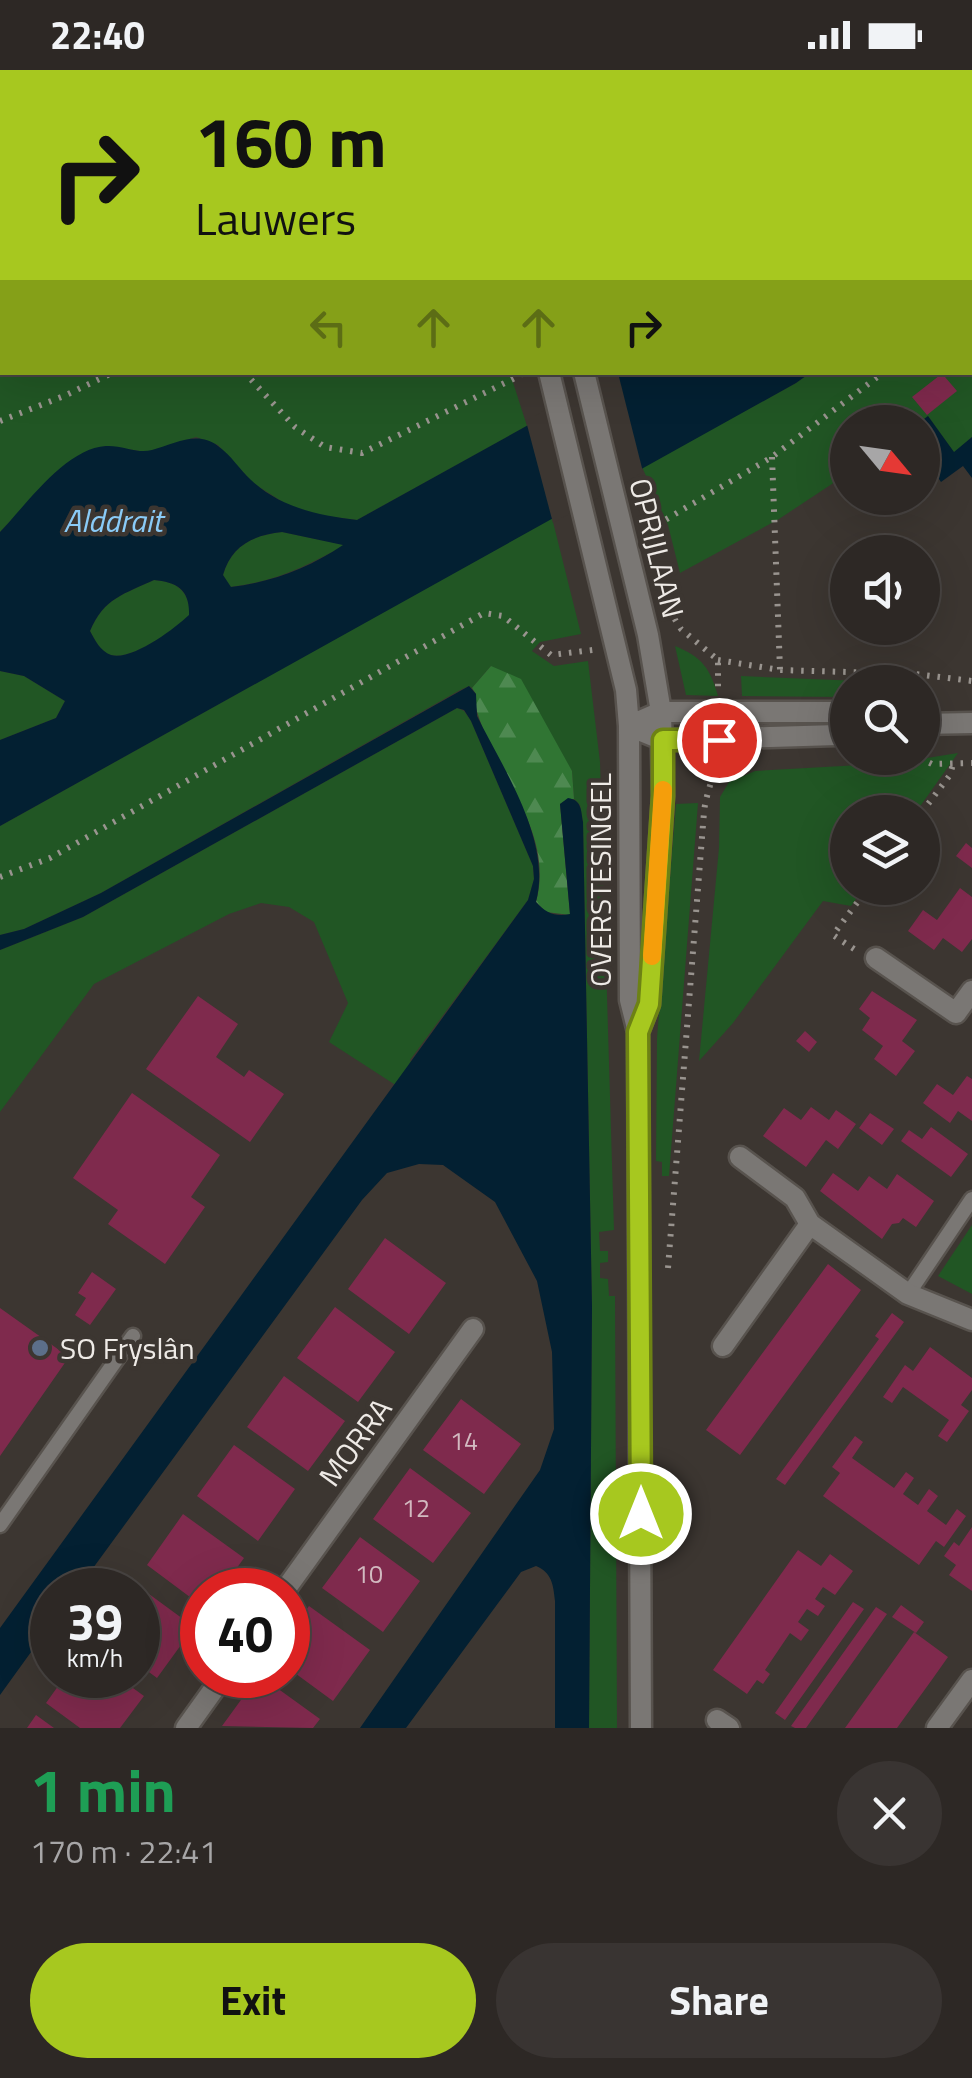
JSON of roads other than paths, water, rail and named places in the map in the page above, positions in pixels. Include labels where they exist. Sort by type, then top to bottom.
[{"type":"street","name":"OPRIJLAAN","points":[[585,375],[648,635],[663,740]]},
{"type":"street","points":[[550,376],[626,690],[629,726]]},
{"type":"street","points":[[629,726],[661,712],[830,712]]},
{"type":"street","points":[[940,724],[972,723]]},
{"type":"street","points":[[629,726],[663,740],[830,736]]},
{"type":"street","name":"OVERSTESINGEL","points":[[629,726],[630,1000],[638,1032],[642,1728]]},
{"type":"street","name":"OVERSTESINGEL","points":[[638,1032],[649,1004],[663,740]]},
{"type":"street","points":[[876,958],[956,1013],[972,991]]},
{"type":"street","points":[[740,1157],[796,1198],[810,1224],[908,1294],[972,1320]]},
{"type":"street","points":[[723,1346],[810,1224]]},
{"type":"street","name":"MORRA","points":[[302,1568],[473,1328]]},
{"type":"street","points":[[937,1728],[972,1680]]},
{"type":"street","points":[[186,1728],[208,1698]]},
{"type":"lane","points":[[908,1294],[972,1200]]},
{"type":"lane","points":[[0,1525],[133,1336]]},
{"type":"water","name":"Alddrait","points":[[618,375],[807,375],[0,826],[0,740],[56,718],[65,701],[24,676],[0,671],[0,532],[34,493],[76,456],[91,449],[106,446],[146,451],[202,439],[223,450],[263,490],[314,513],[357,520]],"holes":[[[282,532],[343,545],[317,561],[261,582],[231,587],[223,575],[238,549],[262,536]],[[154,580],[169,583],[184,593],[189,615],[130,653],[111,655],[98,645],[90,631],[116,598]]]},
{"type":"water","points":[[940,433],[954,452],[972,437],[972,478],[963,466],[941,482]]},
{"type":"water","points":[[469,686],[476,694],[477,716],[512,782],[531,831],[539,879],[536,902],[551,913],[570,914],[560,804],[568,798],[580,807],[592,1307],[589,1728],[555,1728],[555,1601],[551,1580],[536,1566],[521,1572],[406,1728],[360,1728],[540,1470],[554,1429],[552,1352],[537,1281],[495,1202],[443,1165],[419,1164],[387,1173],[362,1200],[93,1568],[44,1568],[528,900],[533,866],[471,721],[464,710],[457,708],[83,917],[0,950],[0,935],[24,929],[101,893]]},
{"type":"water","points":[[30,1587],[30,1653],[0,1695],[0,1628]]},
{"type":"place","name":"SO Fryslân","points":[[40,1348]]}]
